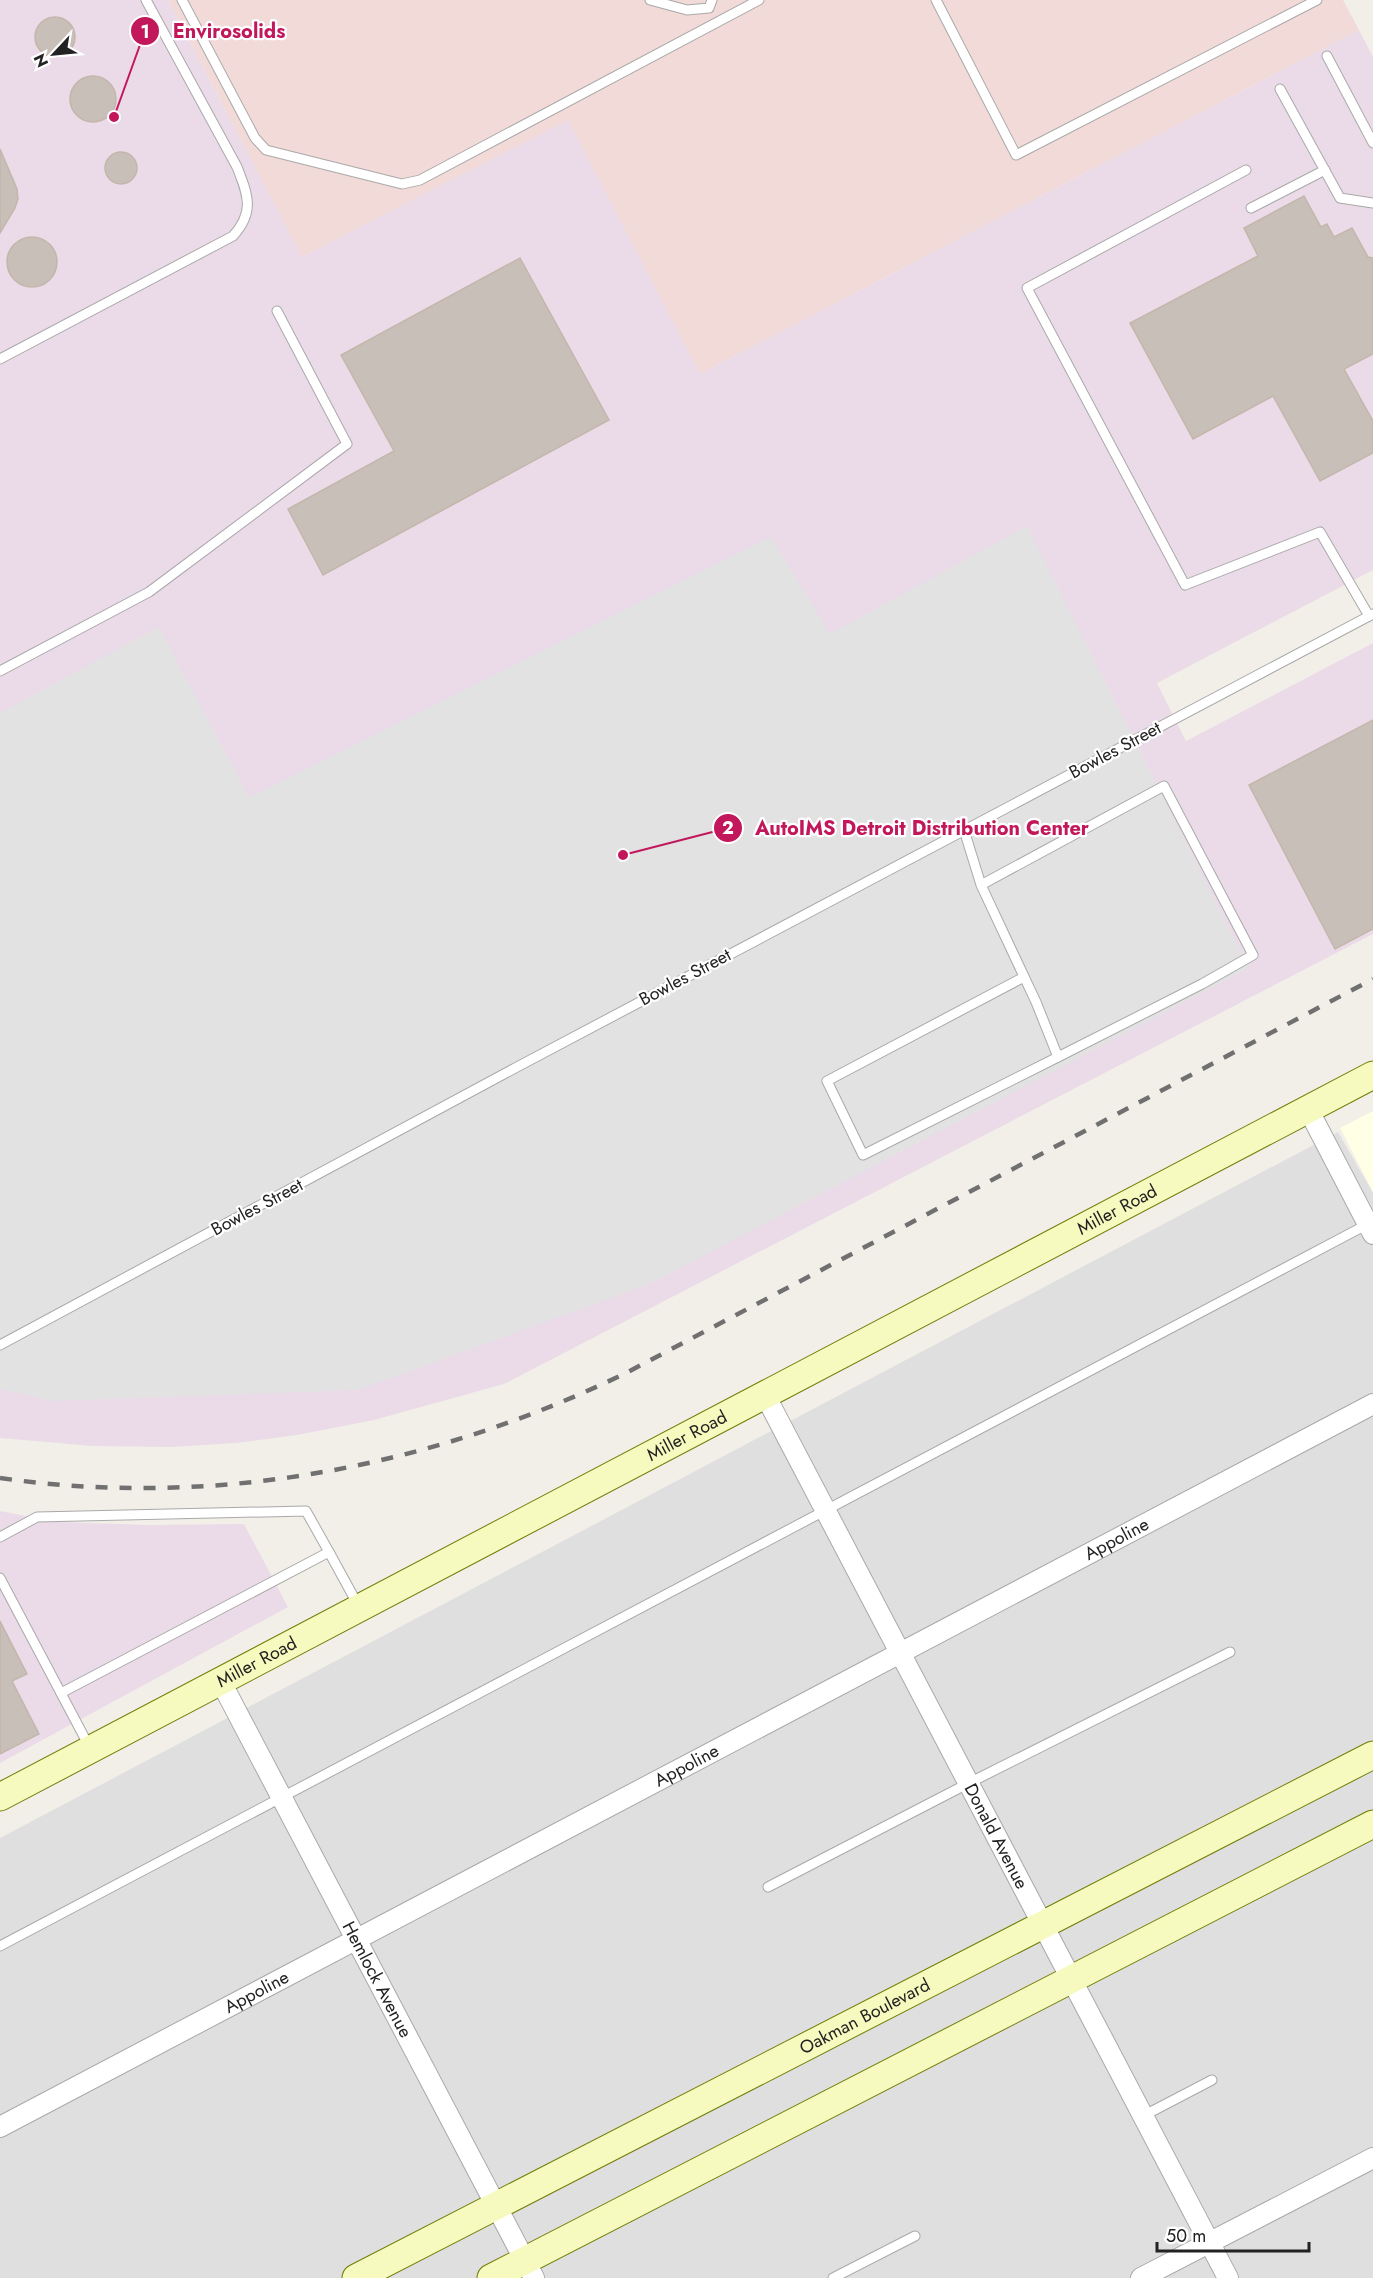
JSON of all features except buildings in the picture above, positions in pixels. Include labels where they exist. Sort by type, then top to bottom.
[{"type":"street","name":"Miller Road","points":[[0,1797],[1373,1075]]},
{"type":"street","points":[[1308,1109],[1370,1229]]},
{"type":"street","name":"Donald Avenue","points":[[765,1395],[1228,2278]]},
{"type":"street","name":"Appoline","points":[[0,2127],[1373,1404]]},
{"type":"street","name":"Hemlock Avenue","points":[[222,1682],[530,2269]]},
{"type":"street","name":"Oakman Boulevard","points":[[356,2278],[1373,1755]]},
{"type":"street","points":[[492,2278],[530,2269],[1071,1979],[1373,1824]]},
{"type":"street","points":[[1141,2278],[1373,2158]]},
{"type":"lane","points":[[0,359],[233,236],[243,224],[248,208],[246,190],[237,167],[146,0]]},
{"type":"lane","points":[[182,0],[255,138],[266,150],[402,184],[420,180],[759,0]]},
{"type":"lane","points":[[650,0],[687,10],[710,4],[720,21]]},
{"type":"lane","points":[[936,0],[1016,155],[1317,0]]},
{"type":"lane","points":[[1328,56],[1373,143]]},
{"type":"lane","points":[[1280,89],[1340,198],[1373,203]]},
{"type":"lane","points":[[1245,170],[1027,288],[1185,585],[1320,532],[1371,615]]},
{"type":"lane","points":[[1251,208],[1325,170]]},
{"type":"lane","points":[[0,671],[149,592],[347,444],[277,311]]},
{"type":"lane","name":"Bowles Street","points":[[0,1345],[517,1067],[1371,615]]},
{"type":"lane","points":[[981,885],[1164,786],[1253,955],[1202,984],[863,1155],[827,1081],[1024,977]]},
{"type":"lane","points":[[964,830],[981,885],[1058,1057]]},
{"type":"lane","points":[[0,1946],[826,1510],[1370,1229]]},
{"type":"lane","points":[[0,1537],[37,1517],[306,1512],[360,1608]]},
{"type":"lane","points":[[61,1693],[329,1552]]},
{"type":"lane","points":[[0,1578],[91,1750]]},
{"type":"lane","points":[[768,1887],[1230,1652]]},
{"type":"lane","points":[[1143,2116],[1212,2080]]},
{"type":"lane","points":[[833,2278],[915,2236]]},
{"type":"shaded area","points":[[0,0],[168,0],[302,257],[568,120],[700,374],[1359,30],[1373,57],[1373,570],[1157,683],[1186,741],[1373,643],[1373,934],[504,1384],[374,1420],[297,1435],[236,1443],[171,1447],[93,1446],[0,1438]]},
{"type":"shaded area","points":[[168,0],[1343,0],[1359,30],[700,374],[568,121],[302,257]]},
{"type":"shaded area","points":[[1027,526],[1249,968],[652,1283],[358,1390],[54,1401],[0,1389],[0,713],[159,627],[249,798],[771,537],[830,634]]},
{"type":"shaded area","points":[[1373,1111],[1373,1192],[1340,1128]]},
{"type":"shaded area","points":[[1338,1132],[1373,1193],[1373,2278],[0,2278],[0,1838]]},
{"type":"shaded area","points":[[0,1511],[56,1522],[149,1525],[244,1524],[288,1607],[0,1763]]},
{"type":"railway","points":[[0,1478],[81,1486],[161,1488],[241,1483],[321,1472],[399,1456],[477,1433],[552,1406],[626,1373],[1373,979]]},
{"type":"place","name":"Envirosolids","points":[[114,117]]},
{"type":"place","name":"AutoIMS Detroit Distribution Center","points":[[623,855]]}]
